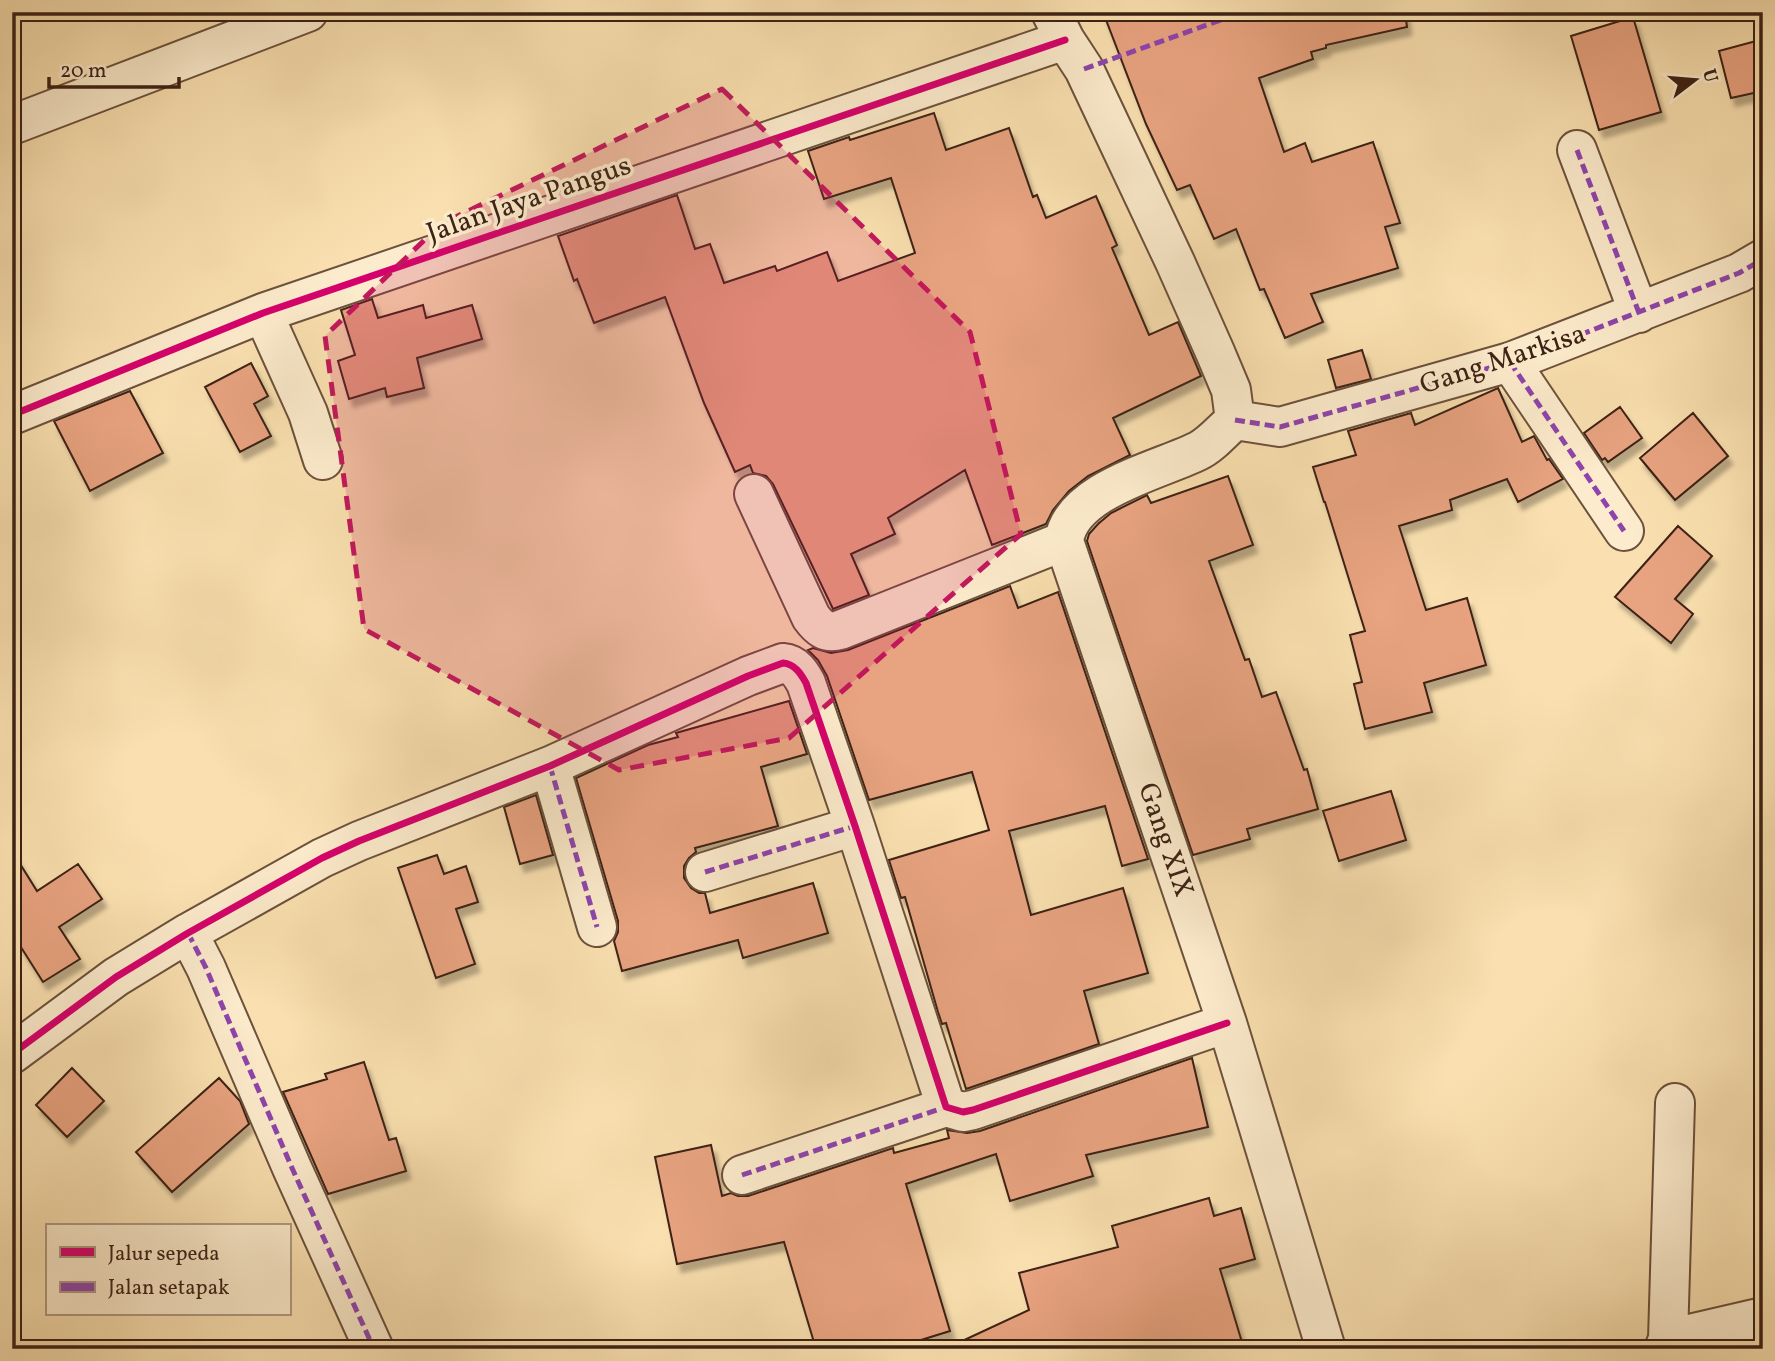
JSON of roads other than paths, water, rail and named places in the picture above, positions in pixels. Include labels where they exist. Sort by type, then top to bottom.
[{"type":"street","points":[[12,125],[308,12]]},
{"type":"street","points":[[754,494],[811,617],[825,632],[833,632],[1064,541],[1065,531],[1072,518],[1097,497],[1139,474],[1200,450],[1235,420],[1231,390],[1175,262],[1084,69],[1058,26]]},
{"type":"street","name":"Jalan Jaya Pangus","points":[[12,415],[262,313],[1058,26]]},
{"type":"street","points":[[1577,150],[1639,313]]},
{"type":"street","name":"Gang Markisa","points":[[1235,420],[1280,427],[1510,362],[1739,274],[1763,259]]},
{"type":"street","points":[[262,313],[308,413],[323,460]]},
{"type":"street","points":[[1510,362],[1624,531]]},
{"type":"street","name":"Gang XIX","points":[[1064,541],[1227,1023],[1326,1349]]},
{"type":"street","points":[[12,1054],[116,977],[322,858],[550,766],[748,676],[783,663],[789,664],[801,674],[806,683],[946,1107]]},
{"type":"street","points":[[550,766],[597,928]]},
{"type":"street","points":[[705,872],[855,826]]},
{"type":"street","points":[[188,933],[374,1349]]},
{"type":"street","points":[[742,1175],[946,1107],[962,1112],[973,1110],[1227,1023]]},
{"type":"street","points":[[1675,1103],[1666,1344],[1763,1317]]}]
